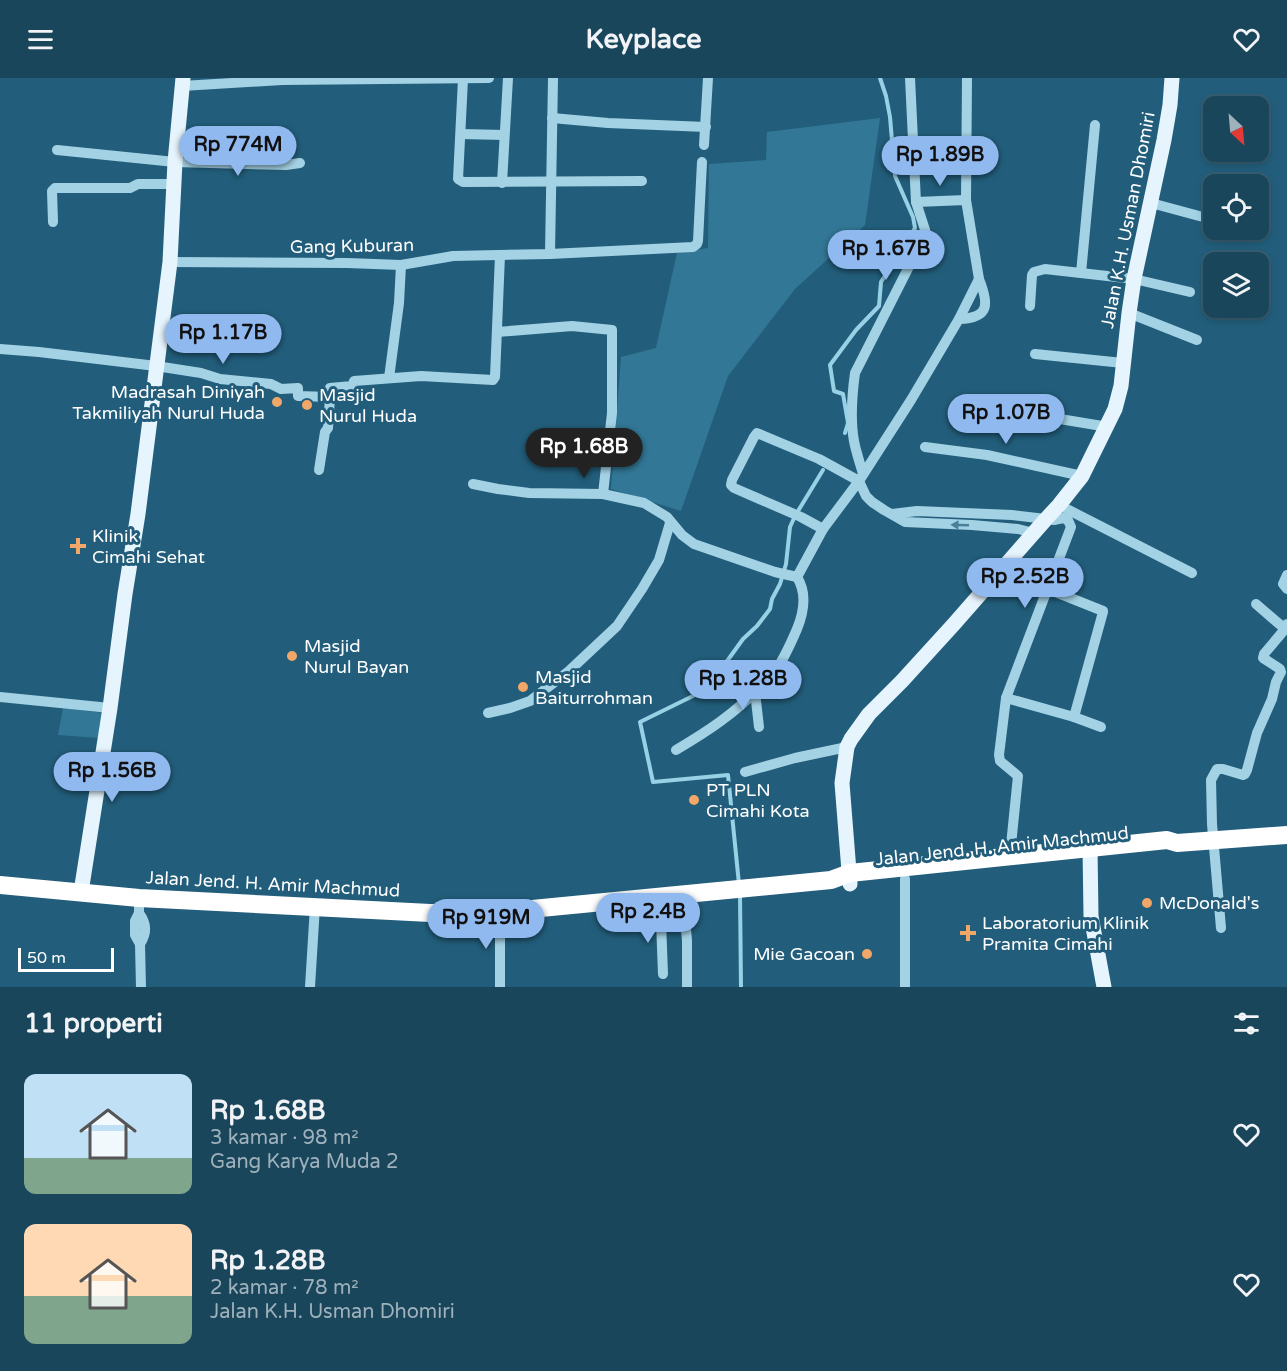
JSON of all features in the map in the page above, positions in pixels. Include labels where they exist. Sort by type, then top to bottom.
[{"type":"highway","name":"Jalan Jend. H. Amir Machmud","points":[[850,878],[905,879],[1167,840],[1177,843],[1287,835]]},
{"type":"highway","name":"Jalan Jend. H. Amir Machmud","points":[[0,885],[81,892],[139,906],[315,906],[430,913],[500,912],[850,878],[1010,855],[1090,852]]},
{"type":"main road","name":"Jalan K.H. Usman Dhomiri","points":[[850,878],[842,783],[847,747],[854,734],[869,714],[947,632],[1059,505],[1082,476],[1108,427],[1118,398],[1134,279],[1170,105],[1172,78]]},
{"type":"main road","points":[[81,892],[138,514],[170,262],[175,162],[183,82]]},
{"type":"main road","points":[[1090,852],[1091,916],[1104,987]]},
{"type":"street","points":[[183,82],[489,78]]},
{"type":"street","points":[[502,183],[508,78]]},
{"type":"street","points":[[550,254],[553,78]]},
{"type":"street","points":[[704,145],[708,78]]},
{"type":"street","points":[[910,78],[916,202],[926,233],[855,373],[852,391],[852,427],[861,478],[866,496],[905,522],[972,525],[1018,529],[1034,533]]},
{"type":"street","points":[[958,319],[976,317],[982,313],[986,298],[979,279],[966,200],[967,78]]},
{"type":"street","points":[[463,79],[458,179],[463,182],[642,181]]},
{"type":"street","points":[[552,118],[706,127]]},
{"type":"street","points":[[1081,273],[1095,124]]},
{"type":"street","points":[[461,134],[504,135]]},
{"type":"street","points":[[57,150],[175,162],[286,165],[300,163]]},
{"type":"street","name":"Gang Kuburan","points":[[170,262],[401,266],[453,256],[550,254],[695,246],[698,241],[702,162]]},
{"type":"street","points":[[53,222],[52,191],[55,188],[130,188],[138,184],[174,184]]},
{"type":"street","points":[[916,202],[966,200]]},
{"type":"street","points":[[1151,203],[1203,217]]},
{"type":"street","points":[[320,470],[325,432],[328,428],[330,388],[352,386],[354,381],[424,376],[494,379],[500,255]]},
{"type":"street","points":[[390,378],[401,266]]},
{"type":"street","points":[[1030,306],[1032,274],[1046,269],[1134,279],[1190,292]]},
{"type":"street","points":[[797,577],[823,529],[861,478],[911,400],[979,279]]},
{"type":"street","points":[[1129,314],[1197,340]]},
{"type":"street","points":[[497,332],[572,326],[612,330],[612,413],[603,494]]},
{"type":"street","points":[[0,350],[39,352],[156,366],[220,378],[271,384],[281,389],[298,388],[298,396],[330,397]]},
{"type":"street","points":[[1035,354],[1123,363]]},
{"type":"street","points":[[973,410],[1030,414],[1108,427]]},
{"type":"street","points":[[823,529],[731,485],[758,433],[861,478]]},
{"type":"street","points":[[925,447],[987,455],[1082,476]]},
{"type":"street","points":[[473,484],[529,492],[603,494],[644,503],[667,517],[670,523],[694,544],[797,577],[803,590],[804,603],[801,620],[790,647],[775,671],[741,706],[709,731],[676,750]]},
{"type":"street","points":[[1059,505],[1192,573]]},
{"type":"street","points":[[892,514],[917,511],[1054,520],[1063,518],[1068,520],[1071,527],[1006,698],[999,755],[1000,761],[1018,776],[1010,855]]},
{"type":"street","points":[[488,713],[530,701],[569,670],[617,626],[659,560],[670,523]]},
{"type":"street","points":[[1287,575],[1283,584],[1287,589]]},
{"type":"street","points":[[1048,589],[1103,611],[1074,717]]},
{"type":"street","points":[[1221,928],[1212,824],[1211,780],[1217,769],[1243,775],[1247,770],[1257,733],[1281,672],[1263,656],[1286,626],[1256,604]]},
{"type":"street","points":[[755,692],[759,727]]},
{"type":"street","points":[[0,697],[110,708]]},
{"type":"street","points":[[1006,698],[1101,727]]},
{"type":"street","points":[[745,772],[847,747]]},
{"type":"street","points":[[905,879],[906,987]]},
{"type":"street","points":[[683,894],[687,940],[687,987]]},
{"type":"street","points":[[660,896],[663,974]]},
{"type":"street","points":[[139,906],[144,920],[145,935],[140,944],[141,987]]},
{"type":"street","points":[[310,987],[315,906]]},
{"type":"street","points":[[500,912],[500,987]]},
{"type":"shaded area","points":[[880,118],[865,225],[795,289],[728,376],[681,511],[611,489],[621,357],[656,348],[677,253],[708,248],[709,164],[766,160],[767,132]]},
{"type":"shaded area","points":[[63,708],[104,713],[100,738],[58,735]]},
{"type":"waterway","points":[[845,433],[848,423],[843,394],[834,391],[830,365],[856,330],[879,306],[881,282],[915,228],[913,217],[895,176],[890,117],[880,78]]},
{"type":"waterway","points":[[739,884],[728,775],[653,782],[640,722],[699,693],[717,675],[743,639],[770,609],[786,564],[790,527],[823,470]]},
{"type":"waterway","points":[[740,895],[741,987]]},
{"type":"place","name":"Madrasah Diniyah Takmiliyah Nurul Huda","points":[[277,402]]},
{"type":"place","name":"Masjid Nurul Huda","points":[[307,405]]},
{"type":"place","name":"Klinik Cimahi Sehat","points":[[78,546]]},
{"type":"place","name":"Masjid Nurul Bayan","points":[[292,656]]},
{"type":"place","name":"Masjid Baiturrohman","points":[[523,687]]},
{"type":"place","name":"PT PLN Cimahi Kota","points":[[694,800]]},
{"type":"place","name":"McDonald's","points":[[1147,903]]},
{"type":"place","name":"Laboratorium Klinik Pramita Cimahi","points":[[968,933]]},
{"type":"place","name":"Mie Gacoan","points":[[867,954]]}]
